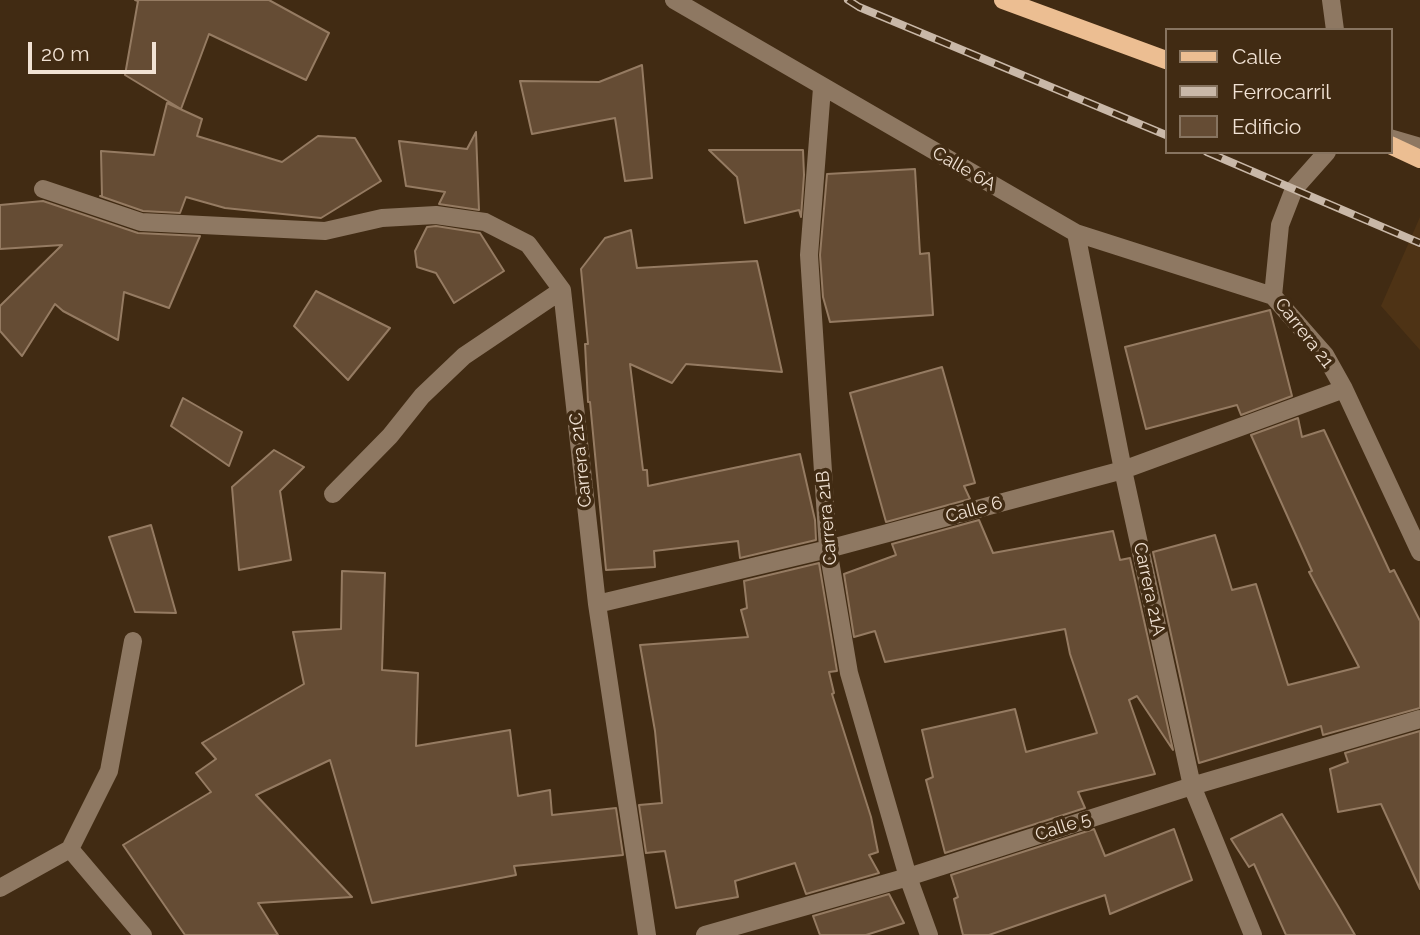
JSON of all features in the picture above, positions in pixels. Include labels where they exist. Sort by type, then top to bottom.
[{"type":"main road","points":[[1003,0],[1164,59]]},
{"type":"main road","points":[[1392,146],[1420,159]]},
{"type":"street","name":"Calle 6A","points":[[674,0],[1076,233],[1273,296]]},
{"type":"street","points":[[1331,0],[1335,28]]},
{"type":"street","name":"Carrera 21B","points":[[822,88],[809,255],[828,549],[849,673],[908,877],[929,935]]},
{"type":"street","points":[[1392,139],[1420,147]]},
{"type":"street","name":"Carrera 21","points":[[1324,154],[1294,189],[1280,225],[1273,296],[1325,355],[1344,389],[1420,552]]},
{"type":"street","points":[[43,189],[141,222],[325,231],[383,218],[436,215],[485,222],[528,244],[562,290],[464,356],[422,396],[390,436],[332,494]]},
{"type":"street","name":"Carrera 21A","points":[[1076,233],[1123,470],[1192,786],[1252,935]]},
{"type":"street","name":"Carrera 21C","points":[[562,290],[597,604],[647,935]]},
{"type":"street","name":"Calle 6","points":[[597,604],[828,549],[1123,470],[1344,389]]},
{"type":"street","points":[[0,888],[70,849],[109,771],[133,641]]},
{"type":"street","name":"Calle 5","points":[[705,935],[908,877],[1192,786],[1420,719]]},
{"type":"street","points":[[70,849],[143,935]]},
{"type":"shaded area","points":[[1420,217],[1420,350],[1381,306]]},
{"type":"building","points":[[135,0],[269,0],[329,33],[306,80],[209,34],[181,109],[125,75],[138,1]]},
{"type":"building","points":[[642,65],[652,178],[625,181],[615,118],[532,134],[520,81],[599,82]]},
{"type":"building","points":[[167,103],[202,119],[197,136],[282,162],[318,136],[355,138],[381,181],[321,218],[225,208],[186,197],[180,213],[143,211],[100,196],[101,151],[154,155]]},
{"type":"building","points":[[476,132],[479,210],[439,204],[445,192],[406,186],[399,141],[467,149]]},
{"type":"building","points":[[709,150],[803,150],[801,217],[799,210],[745,223],[737,177]]},
{"type":"building","points":[[915,169],[920,254],[929,253],[933,315],[830,322],[823,297],[820,255],[827,174]]},
{"type":"building","points":[[43,201],[138,233],[200,236],[169,308],[124,292],[118,340],[63,311],[55,304],[22,356],[0,331],[0,306],[62,245],[0,249],[0,205]]},
{"type":"building","points":[[427,227],[480,233],[504,271],[454,303],[436,273],[417,267],[415,251]]},
{"type":"building","points":[[631,230],[637,268],[757,261],[782,372],[686,364],[672,383],[630,364],[643,470],[647,470],[648,486],[800,454],[815,520],[816,540],[740,558],[738,541],[654,551],[655,567],[606,570],[588,402],[585,344],[588,344],[581,269],[605,238]]},
{"type":"building","points":[[316,291],[390,328],[348,380],[294,326]]},
{"type":"building","points":[[1270,310],[1292,396],[1241,415],[1237,405],[1146,429],[1125,347]]},
{"type":"building","points":[[942,367],[975,483],[964,486],[970,499],[886,522],[850,393]]},
{"type":"building","points":[[183,398],[242,432],[229,466],[171,426]]},
{"type":"building","points":[[1298,418],[1302,437],[1324,430],[1390,572],[1394,570],[1420,621],[1420,708],[1323,735],[1321,726],[1199,763],[1153,552],[1215,535],[1232,590],[1256,584],[1288,685],[1359,667],[1309,572],[1312,571],[1251,435]]},
{"type":"building","points":[[274,450],[304,467],[280,491],[291,560],[239,570],[232,487]]},
{"type":"building","points":[[979,520],[993,553],[1113,531],[1120,560],[1130,558],[1173,750],[1137,696],[1129,700],[1155,774],[1078,792],[1085,808],[945,853],[926,780],[933,777],[922,730],[1015,709],[1026,752],[1097,733],[1070,654],[1065,629],[885,662],[875,631],[854,637],[844,574],[896,555],[892,544]]},
{"type":"building","points":[[151,525],[176,613],[135,612],[109,537]]},
{"type":"building","points":[[819,563],[837,671],[829,672],[834,693],[832,694],[871,817],[878,852],[869,855],[879,873],[806,894],[795,863],[735,881],[738,897],[676,908],[665,851],[646,853],[639,805],[662,803],[655,731],[640,645],[748,637],[741,610],[747,608],[744,581]]},
{"type":"building","points":[[342,571],[385,573],[382,670],[418,673],[416,746],[510,730],[518,796],[550,790],[552,815],[616,808],[623,855],[514,866],[516,875],[372,903],[330,760],[256,795],[352,897],[258,903],[278,935],[185,935],[123,845],[211,792],[196,773],[216,759],[202,743],[304,684],[293,632],[341,629]]},
{"type":"building","points":[[1420,731],[1420,889],[1381,804],[1338,812],[1330,769],[1348,762],[1345,753]]},
{"type":"building","points":[[1282,814],[1355,935],[1286,935],[1254,864],[1249,867],[1231,839]]},
{"type":"building","points":[[1094,829],[1105,856],[1174,829],[1192,880],[1110,914],[1105,895],[989,935],[963,935],[954,899],[958,897],[951,875]]},
{"type":"building","points":[[889,894],[904,923],[866,935],[820,935],[813,916]]},
{"type":"railway","points":[[848,0],[859,7],[1164,134]]},
{"type":"railway","points":[[1212,154],[1420,243]]}]
